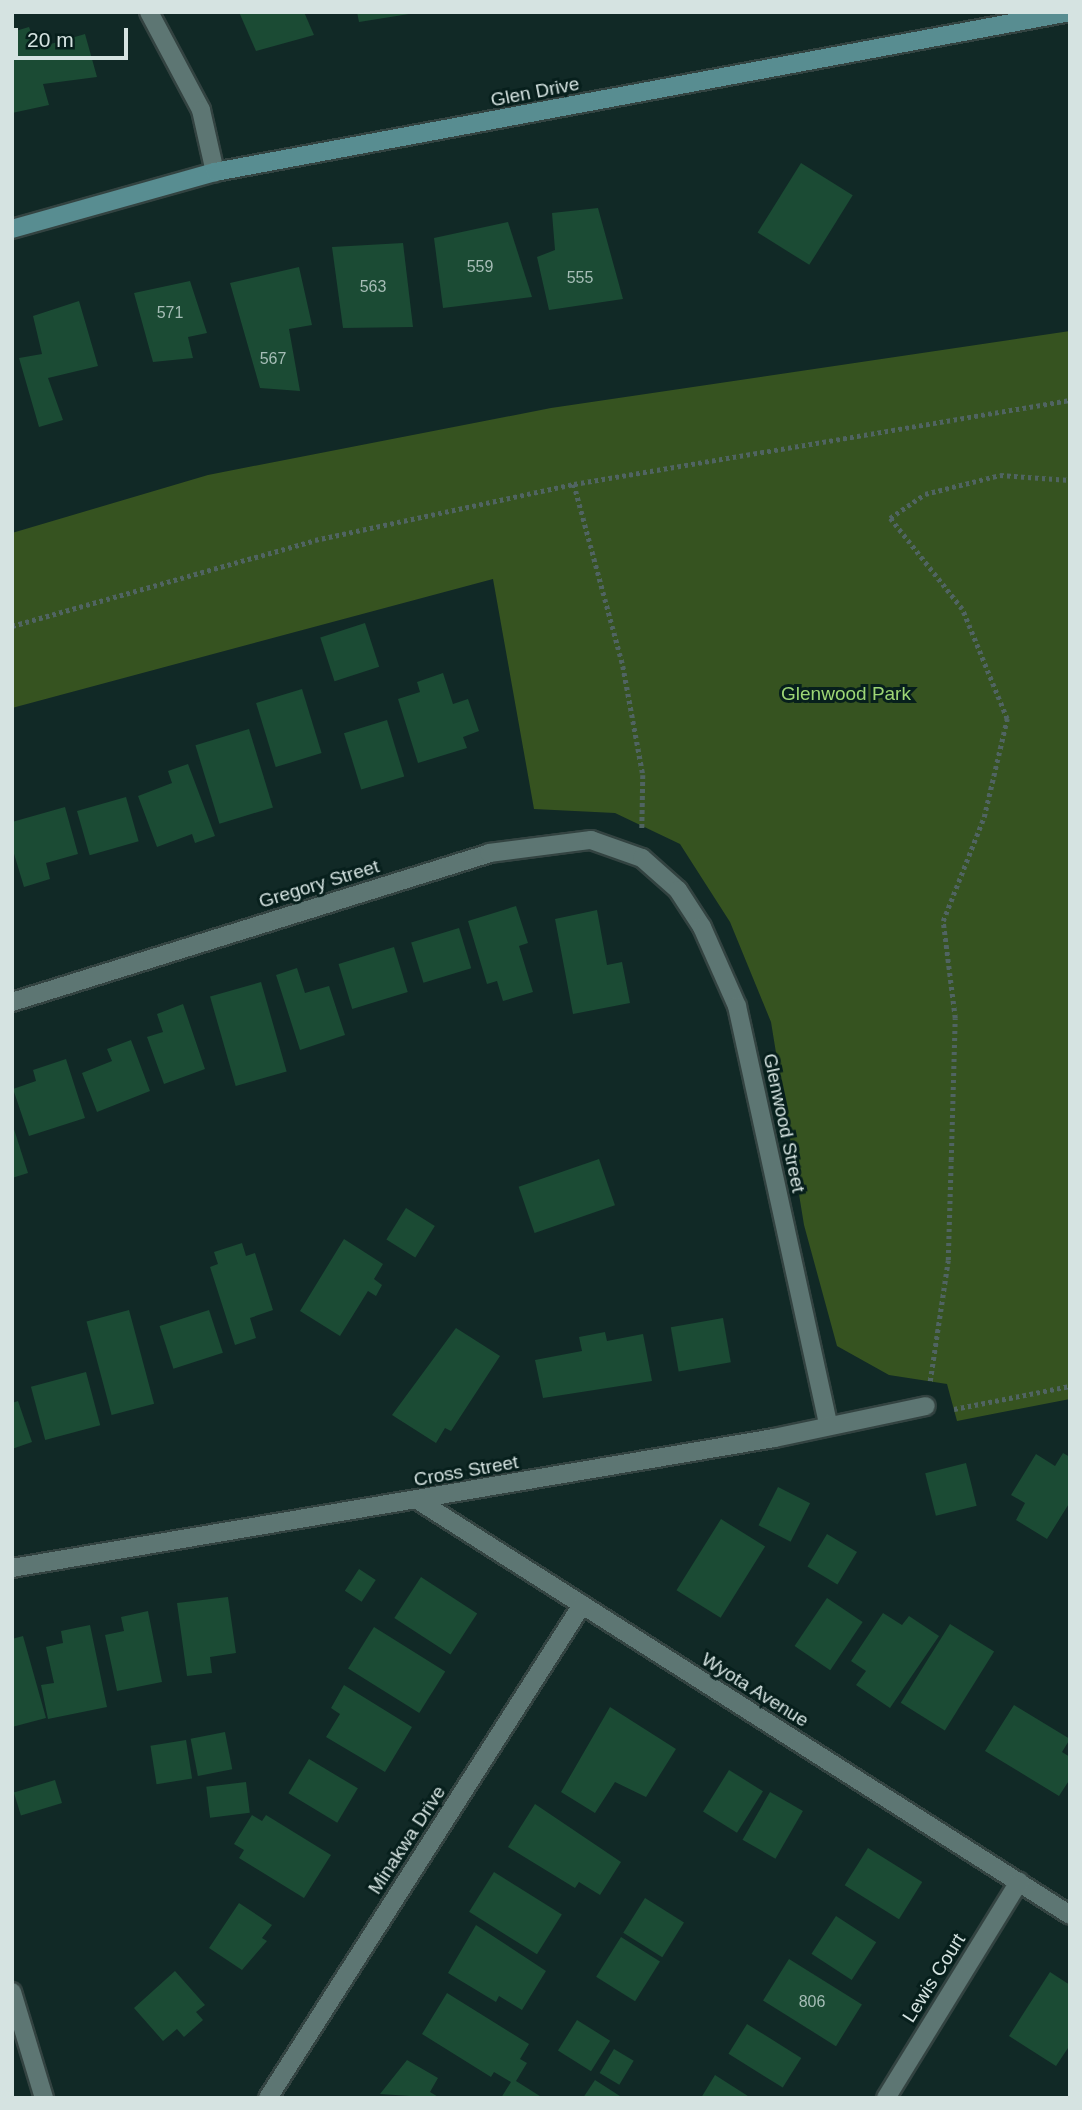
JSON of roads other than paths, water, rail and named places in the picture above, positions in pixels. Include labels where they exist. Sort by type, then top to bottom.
[{"type":"street","points":[[149,12],[201,110],[215,172]]},
{"type":"street","name":"Glen Drive","points":[[12,229],[215,172],[1041,14],[1070,12]]},
{"type":"street","name":"Gregory Street","points":[[12,1002],[489,853],[591,840],[642,858]]},
{"type":"street","name":"Glenwood Street","points":[[642,858],[678,890],[702,927],[737,1006],[828,1423]]},
{"type":"street","name":"Cross Street","points":[[12,1568],[419,1501],[774,1438],[828,1423],[926,1406]]},
{"type":"street","name":"Wyota Avenue","points":[[419,1501],[1070,1914]]},
{"type":"street","name":"Minakwa Drive","points":[[268,2098],[582,1605]]},
{"type":"street","name":"Lewis Court","points":[[887,2098],[1019,1882]]},
{"type":"street","points":[[12,1992],[44,2098]]},
{"type":"park label","name":"Glenwood Park","points":[[846,694]]}]
